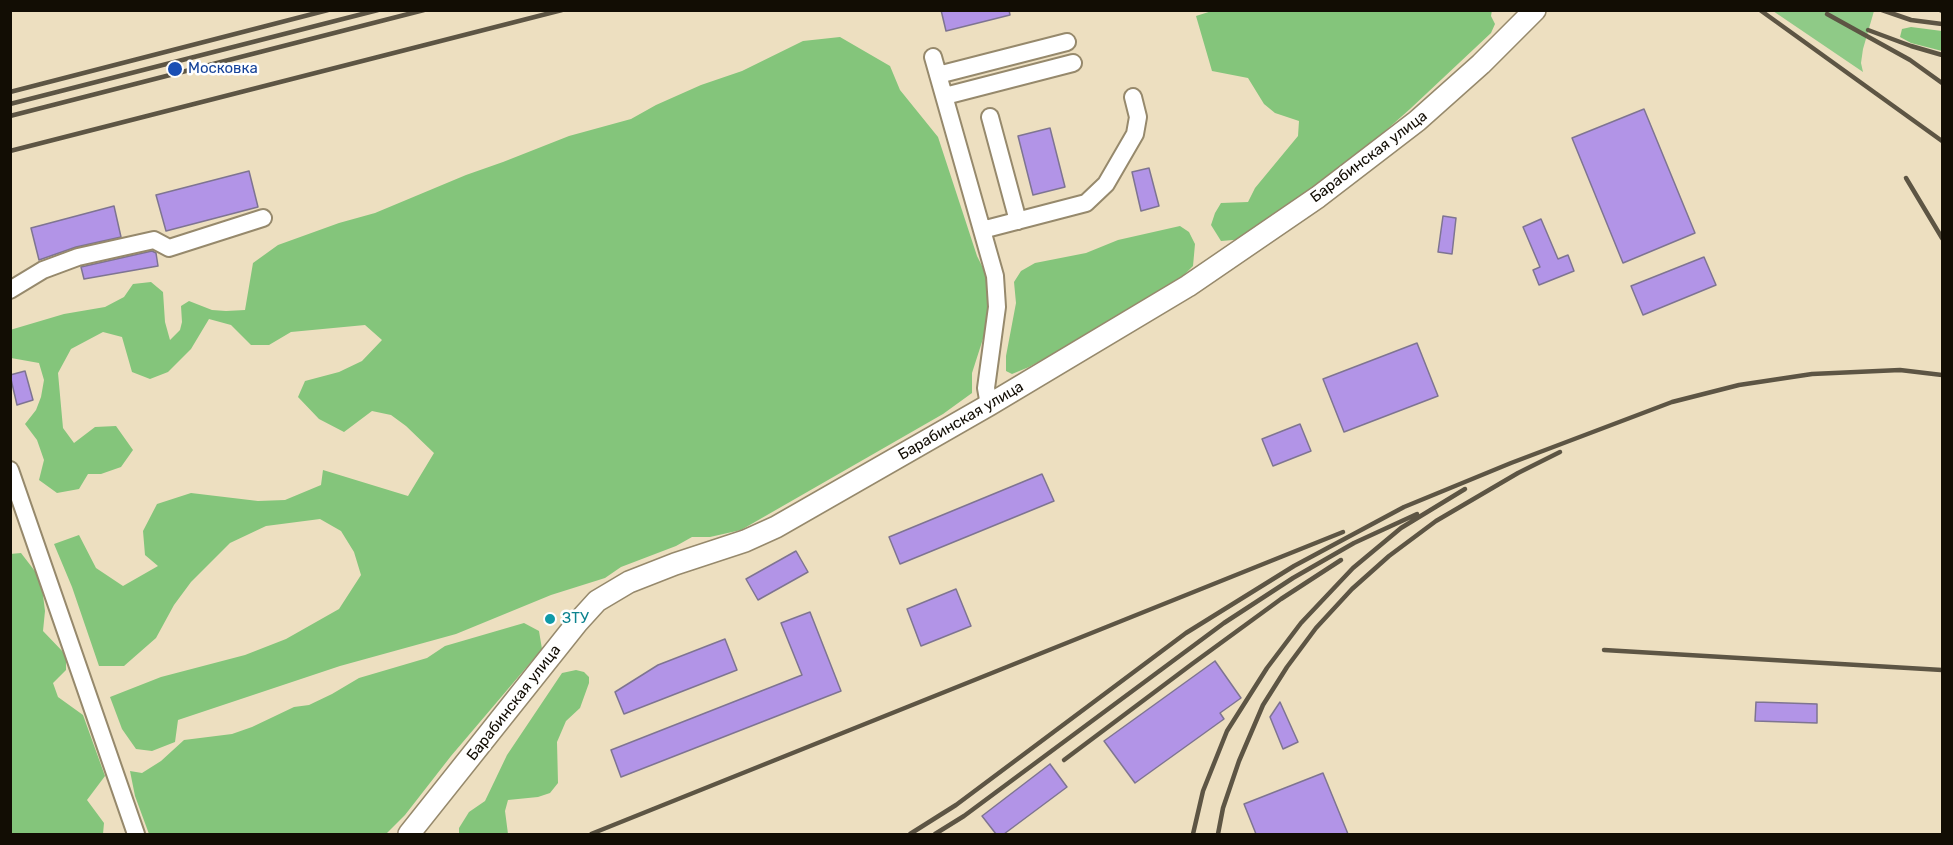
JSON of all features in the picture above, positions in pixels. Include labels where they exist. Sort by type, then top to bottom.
[{"type":"main road","name":"Барабинская улица","points":[[409,834],[597,601],[629,582],[745,541],[776,527],[989,405],[1188,286],[1318,197],[1417,121],[1481,64],[1535,10]]},
{"type":"street","points":[[938,75],[1067,42]]},
{"type":"street","points":[[933,57],[995,276],[997,307],[986,388],[989,405]]},
{"type":"street","points":[[945,96],[1072,63]]},
{"type":"street","points":[[982,230],[1086,203],[1106,184],[1135,134],[1138,117],[1133,97]]},
{"type":"street","points":[[990,117],[1018,221]]},
{"type":"street","points":[[10,290],[43,270],[78,257],[154,240],[169,248],[262,218]]},
{"type":"street","points":[[10,470],[136,834]]},
{"type":"green space","points":[[1215,10],[1492,10],[1491,16],[1495,24],[1491,33],[1338,173],[1245,239],[1221,241],[1211,225],[1221,203],[1248,202],[1255,188],[1298,136],[1299,121],[1275,113],[1264,104],[1248,78],[1212,71],[1196,16]]},
{"type":"green space","points":[[1773,11],[1874,11],[1863,49],[1861,63],[1863,72]]},
{"type":"green space","points":[[1911,27],[1942,31],[1942,51],[1911,43],[1900,37],[1902,29]]},
{"type":"green space","points":[[840,37],[890,66],[900,90],[938,137],[977,256],[988,278],[990,317],[972,373],[972,393],[943,414],[741,530],[710,537],[692,537],[676,546],[621,567],[605,578],[551,595],[456,634],[340,666],[178,720],[175,742],[152,751],[136,749],[122,729],[110,697],[161,677],[245,655],[286,639],[339,609],[361,575],[354,552],[341,531],[320,519],[266,526],[230,543],[191,582],[174,605],[156,638],[124,666],[99,666],[72,587],[54,544],[79,535],[96,568],[123,586],[158,566],[145,555],[143,531],[157,504],[191,493],[258,501],[285,500],[321,485],[323,470],[408,496],[434,453],[391,415],[372,411],[344,432],[319,419],[298,397],[305,381],[339,372],[362,361],[382,340],[365,325],[291,332],[269,345],[251,345],[231,325],[209,319],[191,349],[168,372],[150,379],[132,372],[122,337],[103,332],[71,349],[58,373],[63,428],[74,443],[95,427],[116,426],[133,450],[121,467],[101,474],[88,474],[79,489],[57,493],[39,480],[44,460],[37,440],[25,424],[36,410],[44,380],[39,363],[11,358],[10,330],[64,314],[105,307],[124,297],[133,284],[151,282],[163,292],[165,322],[170,340],[180,330],[181,306],[189,301],[212,310],[245,310],[253,263],[278,245],[375,213],[569,136],[631,119],[656,105],[701,85],[742,71],[803,41]]},
{"type":"green space","points":[[1180,226],[1189,232],[1195,244],[1193,266],[1169,290],[1029,367],[1012,374],[1006,371],[1006,356],[1016,303],[1014,282],[1021,271],[1035,263],[1086,253],[1118,240]]},
{"type":"green space","points":[[21,553],[41,579],[45,611],[43,631],[66,655],[66,670],[53,683],[58,697],[83,715],[105,776],[87,800],[104,823],[103,834],[11,834],[10,554]]},
{"type":"green space","points":[[524,623],[539,631],[542,649],[451,756],[405,815],[386,834],[149,834],[135,796],[130,771],[142,773],[161,761],[184,740],[232,734],[294,707],[309,705],[359,678],[427,658],[445,646]]},
{"type":"green space","points":[[576,670],[584,672],[589,677],[589,683],[580,708],[566,721],[557,742],[558,783],[550,793],[538,797],[508,800],[505,811],[508,834],[459,834],[459,828],[469,812],[485,801],[507,755],[562,673]]},
{"type":"building","points":[[941,10],[1009,10],[1010,15],[946,31]]},
{"type":"building","points":[[1644,109],[1695,233],[1623,263],[1572,138]]},
{"type":"building","points":[[1050,128],[1065,187],[1033,195],[1018,136]]},
{"type":"building","points":[[1149,168],[1159,206],[1141,211],[1132,172]]},
{"type":"building","points":[[249,171],[258,207],[166,231],[156,195]]},
{"type":"building","points":[[114,206],[121,237],[76,247],[39,260],[31,228]]},
{"type":"building","points":[[1443,216],[1456,218],[1452,254],[1438,252]]},
{"type":"building","points":[[1541,219],[1558,259],[1568,255],[1574,271],[1539,285],[1533,270],[1540,267],[1523,227]]},
{"type":"building","points":[[152,251],[156,253],[158,266],[84,279],[81,267]]},
{"type":"building","points":[[1704,257],[1716,285],[1643,315],[1631,286]]},
{"type":"building","points":[[1417,343],[1438,396],[1344,432],[1323,379]]},
{"type":"building","points":[[25,371],[33,400],[17,405],[10,375]]},
{"type":"building","points":[[1300,424],[1311,451],[1273,466],[1262,439]]},
{"type":"building","points":[[1042,474],[1054,501],[900,564],[889,537]]},
{"type":"building","points":[[796,551],[808,572],[758,600],[746,579]]},
{"type":"building","points":[[956,589],[971,626],[921,646],[907,609]]},
{"type":"building","points":[[810,612],[841,691],[621,777],[611,750],[802,675],[781,623]]},
{"type":"building","points":[[725,639],[737,670],[624,714],[615,692],[658,665]]},
{"type":"building","points":[[1215,661],[1241,698],[1220,713],[1224,719],[1135,783],[1104,741]]},
{"type":"building","points":[[1280,702],[1298,742],[1283,749],[1270,717]]},
{"type":"building","points":[[1756,702],[1817,704],[1817,723],[1755,721]]},
{"type":"building","points":[[1050,764],[1067,787],[1004,834],[996,834],[982,816]]},
{"type":"building","points":[[1323,773],[1348,834],[1256,834],[1244,804]]},
{"type":"railway","points":[[10,92],[328,10]]},
{"type":"railway","points":[[10,104],[378,10]]},
{"type":"railway","points":[[10,116],[424,10]]},
{"type":"railway","points":[[10,151],[562,10]]},
{"type":"railway","points":[[1760,10],[1942,141]]},
{"type":"railway","points":[[1882,10],[1911,20],[1942,24]]},
{"type":"railway","points":[[1827,14],[1910,60],[1942,83]]},
{"type":"railway","points":[[1868,30],[1942,55]]},
{"type":"railway","points":[[1906,178],[1942,238]]},
{"type":"railway","points":[[910,834],[956,805],[1186,633],[1294,566],[1404,507],[1511,463],[1672,402],[1739,385],[1812,374],[1900,370],[1942,375]]},
{"type":"railway","points":[[1218,834],[1223,808],[1239,761],[1263,705],[1316,628],[1352,589],[1389,556],[1436,521],[1518,473],[1560,452]]},
{"type":"railway","points":[[1193,834],[1203,791],[1227,731],[1267,668],[1301,623],[1353,568],[1401,528],[1465,489]]},
{"type":"railway","points":[[935,834],[964,816],[1224,623],[1293,578],[1354,543],[1417,514]]},
{"type":"railway","points":[[591,834],[1343,532]]},
{"type":"railway","points":[[1064,760],[1281,599],[1341,560]]},
{"type":"railway","points":[[1604,650],[1942,670]]},
{"type":"place","name":"Московка","points":[[175,69]]},
{"type":"place","name":"ЗТУ","points":[[550,619]]}]
